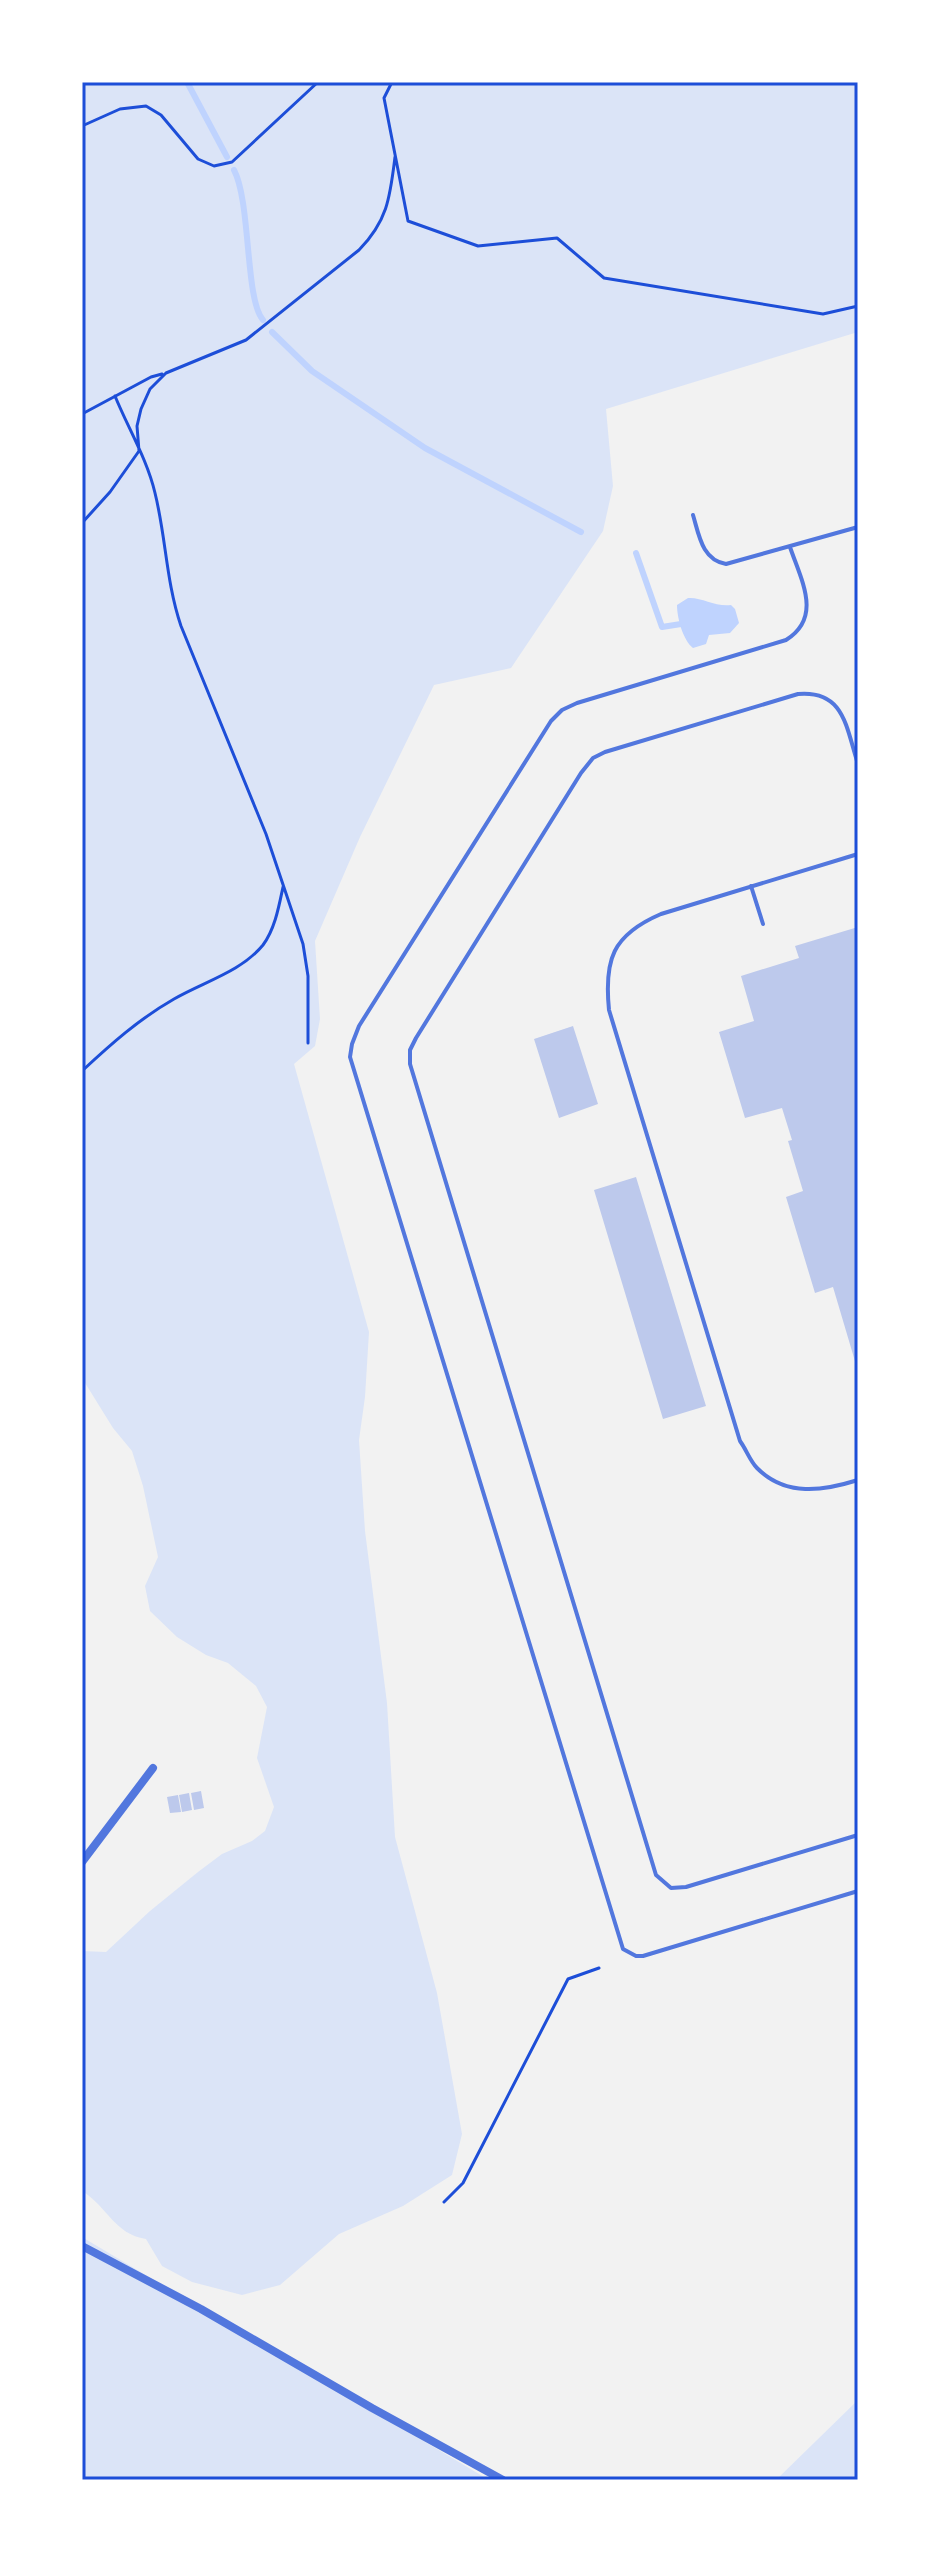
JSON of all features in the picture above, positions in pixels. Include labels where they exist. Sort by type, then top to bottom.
[{"type":"street","points":[[82,1862],[153,1768]]},
{"type":"street","points":[[82,2246],[201,2309],[503,2480]]},
{"type":"lane","points":[[693,515],[702,546],[716,562],[738,562],[858,527]]},
{"type":"lane","points":[[790,547],[807,607],[806,621],[797,633],[786,640],[577,703],[562,710],[551,721],[359,1026],[350,1057],[623,1949],[643,1956],[858,1891]]},
{"type":"lane","points":[[858,764],[836,704],[813,693],[798,694],[593,758],[416,1038],[410,1050],[410,1064],[656,1875],[671,1888],[686,1887],[858,1835]]},
{"type":"lane","points":[[858,854],[640,923],[622,938],[610,959],[606,981],[609,1010],[740,1441],[757,1467],[791,1487],[811,1491],[858,1480]]},
{"type":"lane","points":[[751,886],[763,924]]},
{"type":"path","points":[[82,126],[120,109],[146,106],[161,115],[198,159],[214,166],[232,162],[318,82]]},
{"type":"path","points":[[392,82],[384,98],[408,221],[478,246],[557,238],[604,278],[823,314],[858,306]]},
{"type":"path","points":[[82,414],[151,377],[246,340],[359,250],[375,234],[388,206],[395,153]]},
{"type":"path","points":[[82,523],[110,492],[139,451],[137,426],[141,409],[150,389],[166,373]]},
{"type":"path","points":[[115,396],[155,493],[170,595],[284,883],[303,944],[308,976],[308,1043]]},
{"type":"path","points":[[82,1071],[129,1028],[174,999],[239,966],[263,944],[277,916],[284,883]]},
{"type":"path","points":[[444,2202],[463,2183],[568,1979],[599,1968]]},
{"type":"shaded area","points":[[82,82],[858,82],[858,332],[606,409],[613,486],[603,531],[511,668],[434,685],[360,837],[315,941],[320,1019],[315,1046],[294,1064],[369,1332],[359,1440],[365,1531],[387,1703],[395,1837],[437,1993],[462,2134],[452,2175],[403,2206],[339,2234],[280,2285],[242,2295],[192,2282],[162,2266],[146,2239],[126,2232],[82,2191],[82,1951],[106,1952],[198,1872],[222,1854],[252,1841],[265,1831],[274,1807],[257,1758],[267,1707],[256,1686],[228,1663],[206,1655],[177,1637],[150,1611],[145,1586],[158,1557],[143,1486],[132,1451],[113,1428],[82,1378]]},
{"type":"shaded area","points":[[82,2237],[489,2480],[82,2480]]},
{"type":"shaded area","points":[[858,2400],[858,2480],[776,2480]]},
{"type":"water","points":[[688,598],[731,605],[739,623],[730,633],[709,635],[706,644],[693,648],[684,634],[677,610],[677,605]]},
{"type":"building","points":[[858,927],[857,1368],[833,1287],[815,1293],[786,1197],[803,1191],[782,1108],[745,1118],[719,1032],[754,1021],[741,976],[799,958],[795,946]]},
{"type":"building","points":[[573,1026],[598,1104],[559,1118],[534,1039]]},
{"type":"building","points":[[636,1177],[706,1406],[663,1419],[594,1190]]},
{"type":"building","points":[[201,1791],[204,1808],[194,1810],[191,1793]]},
{"type":"building","points":[[189,1793],[192,1810],[182,1812],[179,1795]]},
{"type":"building","points":[[178,1795],[181,1812],[170,1813],[167,1797]]},
{"type":"waterway","points":[[187,82],[227,157]]},
{"type":"waterway","points":[[234,170],[243,204],[253,293],[263,320]]},
{"type":"waterway","points":[[272,332],[312,371],[425,448],[581,532]]},
{"type":"waterway","points":[[636,553],[662,627],[681,624]]}]
